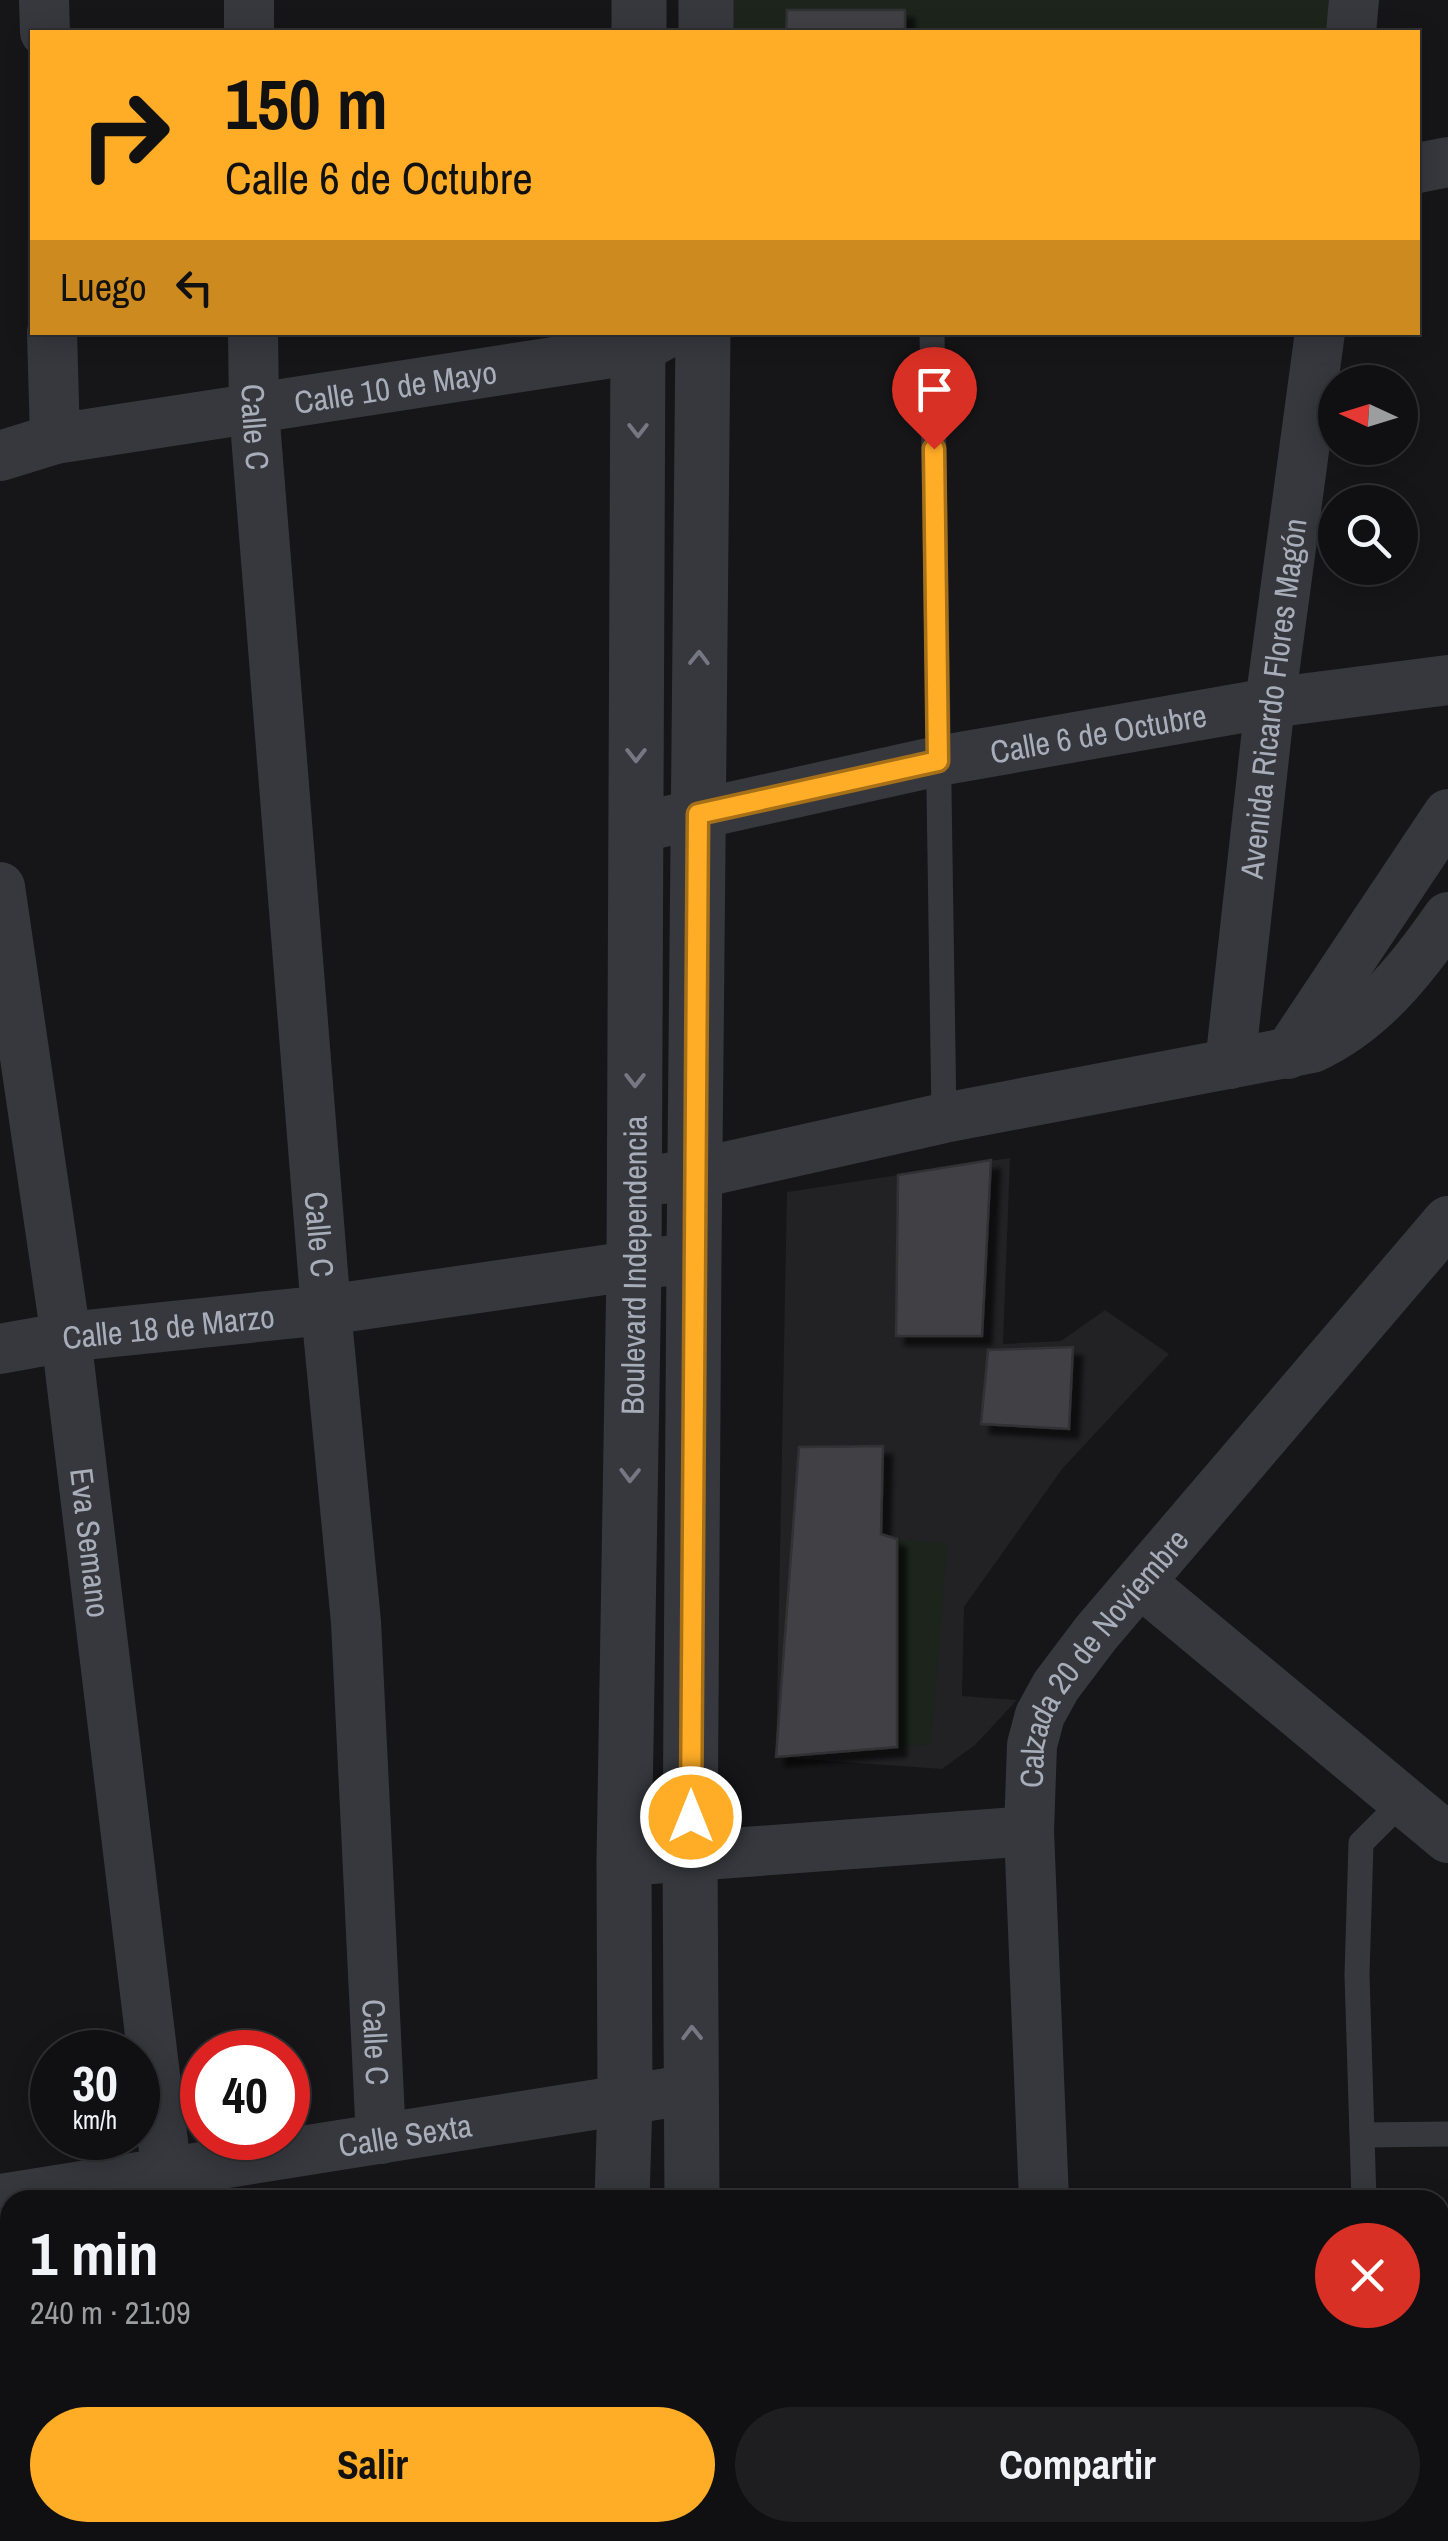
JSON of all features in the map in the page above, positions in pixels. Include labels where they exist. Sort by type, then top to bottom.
[{"type":"street","points":[[44,0],[45,30]]},
{"type":"street","points":[[248,0],[249,30]]},
{"type":"street","points":[[639,0],[639,30]]},
{"type":"street","points":[[706,0],[706,30]]},
{"type":"street","points":[[1351,30],[1354,0]]},
{"type":"street","points":[[1420,168],[1448,162]]},
{"type":"street","points":[[52,335],[55,440]]},
{"type":"street","name":"Calle C","points":[[253,335],[254,410],[326,1310],[356,1622],[381,2139]]},
{"type":"street","name":"Boulevard Independencia","points":[[692,2190],[694,1174],[703,335]]},
{"type":"street","name":"Avenida Ricardo Flores Magón","points":[[1230,1064],[1270,703],[1320,335]]},
{"type":"street","name":"Calle 10 de Mayo","points":[[0,456],[55,440],[254,410],[648,338]]},
{"type":"street","name":"Boulevard Independencia","points":[[622,2190],[636,828],[648,338]]},
{"type":"street","name":"Calle 6 de Octubre","points":[[636,828],[938,761],[1270,703],[1448,680]]},
{"type":"street","points":[[1288,1054],[1448,814]]},
{"type":"street","name":"Eva Semano","points":[[0,887],[66,1337],[168,2186]]},
{"type":"street","points":[[635,1182],[694,1174],[944,1118],[1312,1048],[1338,1036],[1371,1010],[1448,916]]},
{"type":"street","name":"Calzada 20 de Noviembre","points":[[1044,2190],[1029,1831],[1032,1745],[1040,1716],[1056,1686],[1096,1633],[1448,1221]]},
{"type":"street","name":"Calle 18 de Marzo","points":[[0,1349],[66,1337],[326,1310],[694,1257]]},
{"type":"street","points":[[1140,1582],[1433,1818]]},
{"type":"street","points":[[624,1862],[1029,1831]]},
{"type":"street","name":"Calle Sexta","points":[[116,2190],[168,2186],[381,2139],[692,2089]]},
{"type":"lane","points":[[932,335],[944,1118]]},
{"type":"lane","points":[[1364,2190],[1357,1975],[1360,1843],[1433,1818]]},
{"type":"lane","points":[[1363,2135],[1448,2134]]},
{"type":"shaded area","points":[[711,0],[1360,0],[1356,30],[711,30]]},
{"type":"shaded area","points":[[1010,1158],[1003,1344],[1061,1341],[1105,1310],[1169,1354],[1062,1469],[964,1607],[962,1696],[1017,1700],[975,1745],[942,1769],[776,1757],[787,1192]]},
{"type":"shaded area","points":[[897,1539],[947,1543],[931,1744],[897,1747]]},
{"type":"building","points":[[787,10],[905,10],[905,30],[786,30]]},
{"type":"building","points":[[991,1160],[982,1336],[896,1336],[898,1175]]},
{"type":"building","points":[[1073,1347],[1069,1429],[981,1424],[988,1350]]},
{"type":"building","points":[[883,1446],[881,1534],[897,1539],[897,1747],[776,1757],[799,1447]]},
{"type":"route","points":[[691,1817],[698,814],[938,761],[934,449]]}]
